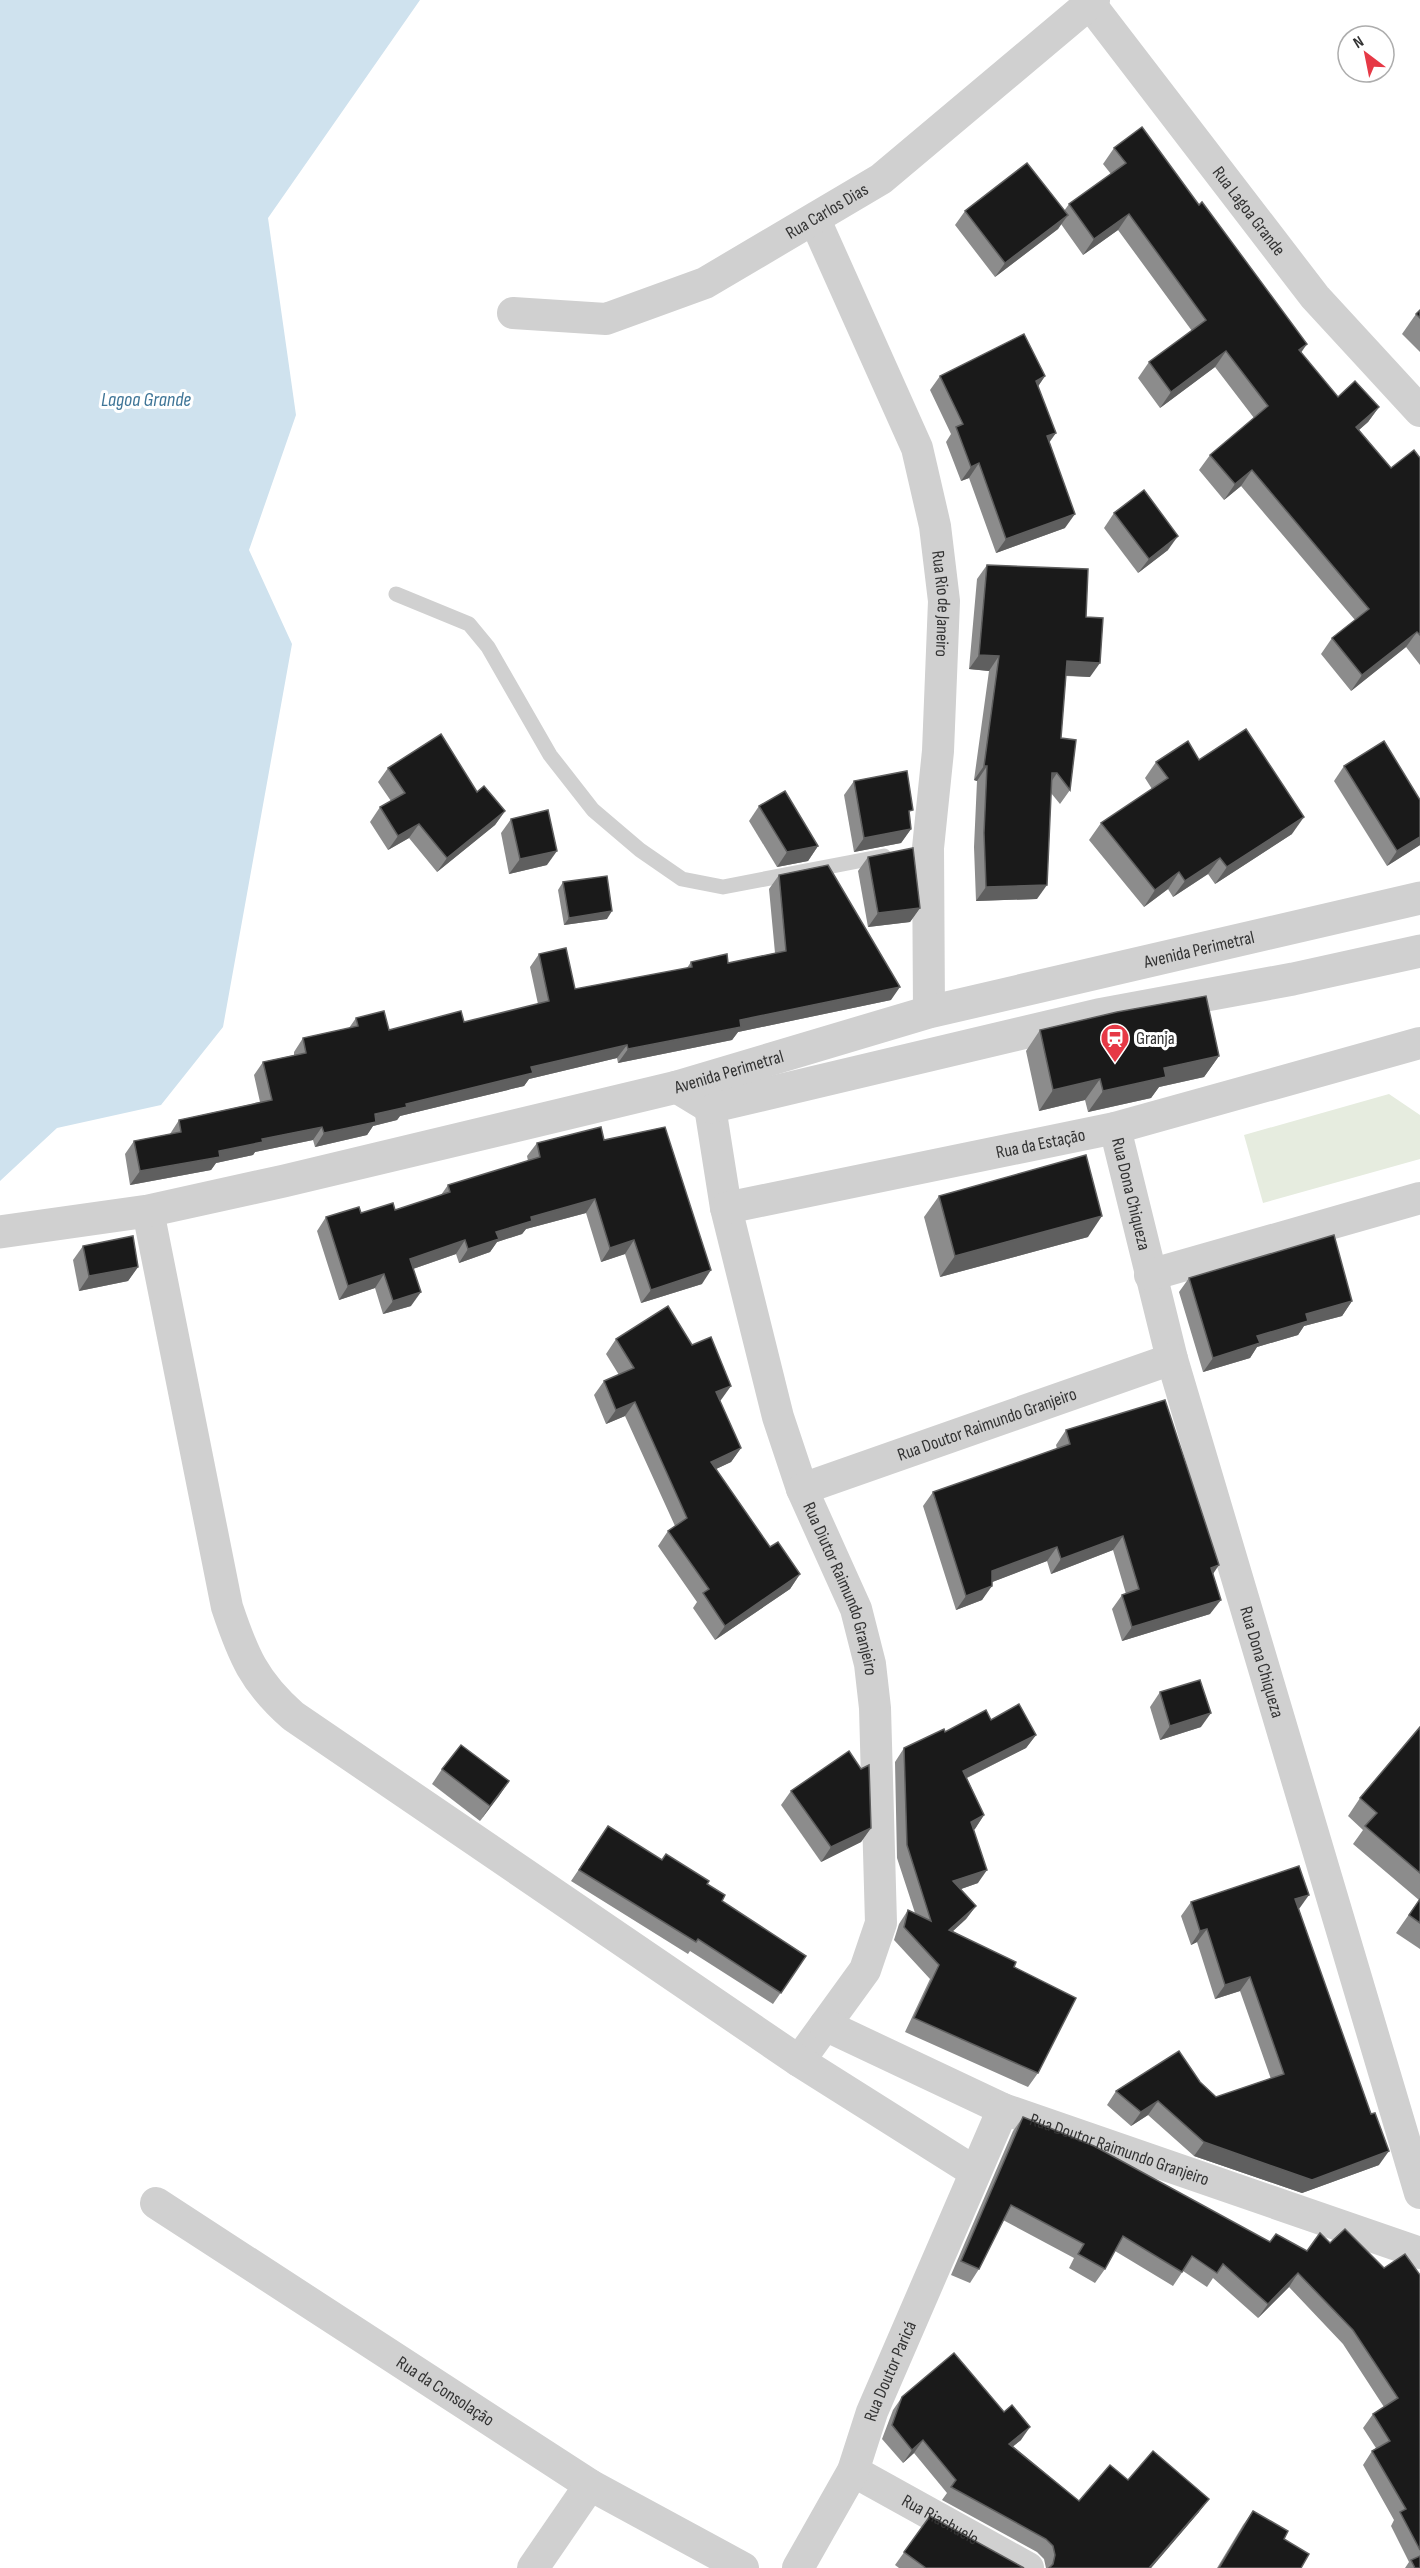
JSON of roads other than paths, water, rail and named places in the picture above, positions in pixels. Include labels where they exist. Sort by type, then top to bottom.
[{"type":"street","name":"Rua Carlos Dias","points":[[513,313],[606,319],[705,283],[881,179],[1090,1]]},
{"type":"street","name":"Rua Lagoa Grande","points":[[1090,1],[1315,297],[1420,411]]},
{"type":"street","name":"Rua Rio de Janeiro","points":[[815,220],[917,448],[935,526],[944,601],[938,751],[923,849],[929,1012]]},
{"type":"street","name":"Avenida Perimetral","points":[[677,1087],[929,1012],[1420,898]]},
{"type":"street","name":"Avenida Perimetral","points":[[677,1087],[710,1107],[1098,1016],[1293,979],[1420,951]]},
{"type":"street","points":[[1090,975],[1098,1016]]},
{"type":"street","name":"Rua da Estação","points":[[726,1208],[1115,1128],[1420,1043]]},
{"type":"street","points":[[0,1232],[148,1211],[677,1087]]},
{"type":"street","name":"Rua Diutor Raimundo Granjeiro","points":[[710,1107],[726,1208],[773,1396],[802,1489],[856,1609],[870,1664],[875,1708],[881,1923],[865,1970],[799,2061]]},
{"type":"street","name":"Rua Dona Chiqueza","points":[[1115,1128],[1172,1359],[1420,2193]]},
{"type":"street","points":[[1150,1275],[1420,1197]]},
{"type":"street","points":[[148,1211],[227,1607],[250,1667],[269,1695],[293,1716],[799,2061],[975,2172]]},
{"type":"street","name":"Rua Doutor Raimundo Granjeiro","points":[[802,1489],[1172,1359]]},
{"type":"street","name":"Rua Doutor Raimundo Granjeiro","points":[[825,2025],[1003,2109],[1420,2253]]},
{"type":"street","name":"Rua Doutor Paricá","points":[[798,2568],[853,2471],[872,2412],[1003,2109]]},
{"type":"street","name":"Rua da Consolação","points":[[156,2203],[590,2485],[743,2568]]},
{"type":"street","name":"Rua Riachuelo","points":[[853,2471],[1028,2568]]},
{"type":"street","points":[[533,2568],[590,2485]]},
{"type":"lane","points":[[396,594],[469,624],[488,647],[550,755],[593,810],[640,850],[682,879],[723,887],[894,854]]},
{"type":"water","name":"Lagoa Grande","points":[[0,0],[420,0],[268,218],[296,415],[249,550],[292,644],[223,1027],[161,1105],[57,1128],[0,1181]]},
{"type":"place","name":"Granja","points":[[1115,1064]]}]
